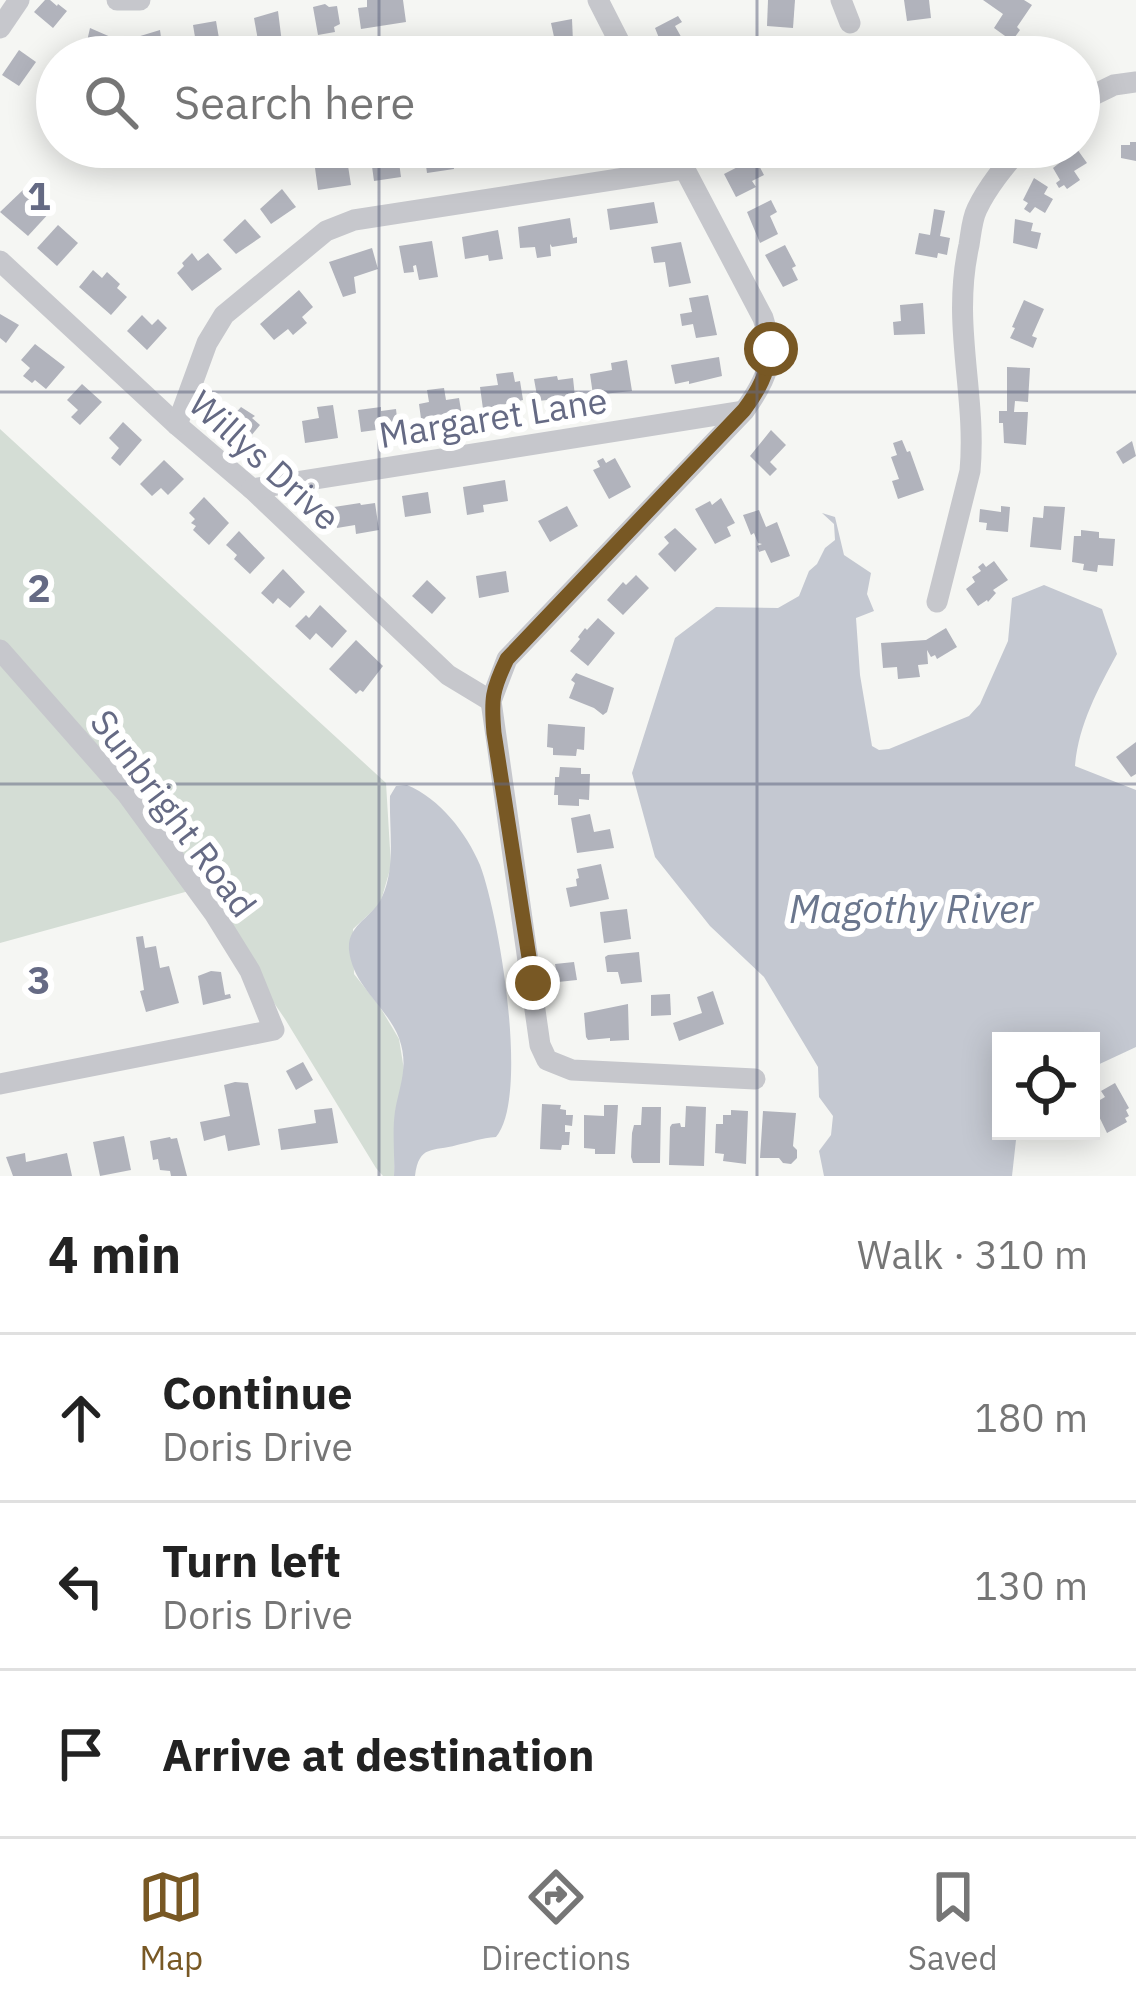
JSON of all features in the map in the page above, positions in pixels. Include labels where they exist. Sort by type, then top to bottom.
[{"type":"street","points":[[0,28],[19,0]]},
{"type":"street","points":[[117,0],[140,0]]},
{"type":"street","points":[[598,0],[616,36]]},
{"type":"street","points":[[841,0],[850,23]]},
{"type":"street","points":[[1100,92],[1136,82]]},
{"type":"street","points":[[937,602],[972,449],[961,322],[964,269],[976,211],[1004,168]]},
{"type":"street","points":[[177,425],[207,343],[224,314],[326,232],[354,220],[683,169],[764,318],[771,349],[768,370],[744,410],[507,659],[491,701],[540,1045],[548,1060],[572,1070],[755,1079]]},
{"type":"street","name":"Willys Drive","points":[[0,261],[448,675],[491,701]]},
{"type":"street","name":"Margaret Lane","points":[[252,489],[744,410]]},
{"type":"street","name":"Sunbright Road","points":[[0,650],[128,794],[250,971],[274,1030],[0,1084]]},
{"type":"shaded area","points":[[0,429],[386,783],[391,866],[380,904],[353,929],[354,974],[399,1039],[405,1076],[395,1112],[394,1176],[383,1176],[376,1168],[285,1019],[196,889],[0,943]]},
{"type":"water","name":"Magothy River","points":[[822,513],[835,517],[844,555],[871,573],[867,594],[874,611],[856,618],[872,746],[879,750],[969,716],[980,704],[1008,641],[1012,598],[1044,585],[1102,609],[1117,654],[1085,722],[1075,766],[1136,790],[1136,1047],[1100,1064],[1100,1032],[992,1032],[992,1140],[1016,1140],[1012,1176],[824,1176],[819,1151],[831,1135],[833,1116],[819,1097],[818,1067],[764,977],[710,926],[655,857],[632,773],[675,638],[716,607],[778,608],[799,596],[809,571],[835,540],[834,524]]},
{"type":"water","points":[[407,785],[451,818],[480,865],[502,962],[511,1085],[506,1116],[496,1137],[428,1151],[415,1176],[394,1176],[402,1048],[393,1026],[357,975],[349,941],[378,904],[386,885],[390,796],[396,786]]},
{"type":"building","points":[[45,0],[67,11],[53,28],[34,12]]},
{"type":"building","points":[[367,0],[403,0],[406,22],[361,29],[358,8],[367,7]]},
{"type":"building","points":[[768,0],[795,0],[793,28],[767,26]]},
{"type":"building","points":[[904,0],[929,0],[931,18],[907,21]]},
{"type":"building","points":[[983,0],[1024,0],[1032,5],[1016,36],[1005,36],[994,28],[1003,14]]},
{"type":"building","points":[[337,6],[340,24],[335,32],[318,35],[313,7]]},
{"type":"building","points":[[278,11],[281,36],[257,36],[254,18]]},
{"type":"building","points":[[678,16],[682,22],[675,26],[681,36],[658,36],[655,28]]},
{"type":"building","points":[[572,19],[573,36],[554,36],[551,23]]},
{"type":"building","points":[[216,21],[219,36],[195,36],[193,25]]},
{"type":"building","points":[[19,50],[36,62],[19,86],[2,75]]},
{"type":"building","points":[[1136,142],[1136,161],[1121,158],[1121,145]]},
{"type":"building","points":[[315,168],[348,168],[351,185],[318,190]]},
{"type":"building","points":[[372,168],[400,168],[401,177],[374,181]]},
{"type":"building","points":[[736,168],[760,168],[764,175],[752,181],[756,187],[736,197],[724,174]]},
{"type":"building","points":[[1053,168],[1079,168],[1074,171],[1080,180],[1067,189],[1059,188]]},
{"type":"building","points":[[1034,178],[1048,187],[1044,194],[1053,199],[1045,213],[1035,207],[1030,213],[1024,209],[1028,203],[1023,200]]},
{"type":"building","points":[[24,189],[51,211],[28,236],[0,212]]},
{"type":"building","points":[[282,189],[296,207],[271,224],[260,209]]},
{"type":"building","points":[[771,200],[777,212],[770,216],[778,234],[760,243],[747,212]]},
{"type":"building","points":[[654,202],[658,223],[610,230],[607,209]]},
{"type":"building","points":[[934,209],[945,211],[940,236],[950,238],[947,255],[938,253],[937,258],[915,254],[919,233],[930,235]]},
{"type":"building","points":[[570,218],[577,243],[550,244],[551,256],[537,258],[535,247],[520,248],[518,227]]},
{"type":"building","points":[[245,219],[261,237],[236,254],[223,240]]},
{"type":"building","points":[[1015,219],[1033,223],[1031,231],[1041,233],[1037,249],[1013,243]]},
{"type":"building","points":[[58,225],[78,243],[57,266],[37,248]]},
{"type":"building","points":[[498,230],[503,259],[489,261],[488,255],[465,259],[462,237]]},
{"type":"building","points":[[432,241],[438,277],[419,280],[416,265],[414,272],[404,273],[399,246]]},
{"type":"building","points":[[681,242],[691,283],[669,287],[665,262],[654,263],[651,247]]},
{"type":"building","points":[[785,245],[798,280],[783,287],[765,255]]},
{"type":"building","points":[[372,248],[378,269],[354,277],[356,293],[343,297],[329,262]]},
{"type":"building","points":[[192,253],[198,261],[208,253],[222,269],[192,291],[177,273]]},
{"type":"building","points":[[93,270],[102,278],[107,272],[127,297],[111,315],[79,287]]},
{"type":"building","points":[[299,290],[313,307],[302,317],[307,323],[293,335],[288,329],[274,340],[260,324]]},
{"type":"building","points":[[708,295],[717,335],[696,338],[693,324],[682,326],[680,314],[692,312],[689,298]]},
{"type":"building","points":[[1024,300],[1044,309],[1032,336],[1037,338],[1033,348],[1010,338]]},
{"type":"building","points":[[923,303],[925,334],[894,335],[893,322],[901,321],[900,305]]},
{"type":"building","points":[[0,314],[19,325],[6,343],[0,338]]},
{"type":"building","points":[[142,315],[152,325],[158,319],[167,328],[147,350],[127,331]]},
{"type":"building","points":[[35,344],[65,367],[46,389],[23,376],[30,368],[21,360]]},
{"type":"building","points":[[719,357],[722,376],[675,384],[671,365]]},
{"type":"building","points":[[627,360],[632,391],[593,395],[590,374],[612,370],[611,363]]},
{"type":"building","points":[[1007,367],[1030,368],[1028,402],[1015,401],[1014,412],[1028,412],[1026,445],[1004,443],[1003,423],[999,423],[999,411],[1007,411]]},
{"type":"building","points":[[513,372],[523,400],[483,409],[480,387],[498,385],[496,374]]},
{"type":"building","points":[[557,376],[558,380],[573,378],[575,397],[538,401],[534,379]]},
{"type":"building","points":[[82,384],[102,402],[80,425],[71,417],[78,410],[67,400]]},
{"type":"building","points":[[444,388],[446,400],[459,398],[462,416],[422,426],[419,404],[429,402],[427,390]]},
{"type":"building","points":[[333,405],[338,438],[305,443],[302,421],[319,418],[317,407]]},
{"type":"building","points":[[241,407],[260,425],[246,442],[226,424]]},
{"type":"building","points":[[381,407],[381,411],[396,409],[398,427],[361,432],[358,410]]},
{"type":"building","points":[[123,422],[142,440],[120,466],[111,458],[119,448],[109,438]]},
{"type":"building","points":[[771,430],[786,445],[770,462],[777,469],[770,476],[750,456]]},
{"type":"building","points":[[902,440],[924,490],[898,499],[892,481],[899,479],[891,457],[897,455],[893,443]]},
{"type":"building","points":[[1132,441],[1136,456],[1123,464],[1116,452]]},
{"type":"building","points":[[603,458],[606,463],[615,458],[631,487],[609,499],[593,470]]},
{"type":"building","points":[[164,460],[184,479],[168,495],[161,488],[152,496],[140,484]]},
{"type":"building","points":[[505,480],[508,501],[483,505],[484,512],[467,515],[463,487]]},
{"type":"building","points":[[428,492],[431,513],[405,517],[402,496]]},
{"type":"building","points":[[204,497],[229,523],[209,545],[193,530],[195,519],[189,513]]},
{"type":"building","points":[[721,498],[735,523],[727,527],[731,536],[715,544],[695,509]]},
{"type":"building","points":[[375,503],[379,530],[356,534],[355,525],[337,528],[334,507]]},
{"type":"building","points":[[567,506],[578,526],[550,542],[538,521]]},
{"type":"building","points":[[1001,506],[1010,507],[1008,532],[986,530],[987,523],[979,522],[980,509],[1001,512]]},
{"type":"building","points":[[1044,506],[1065,507],[1061,550],[1030,547],[1033,517],[1043,518]]},
{"type":"building","points":[[759,510],[766,527],[777,522],[790,556],[771,563],[765,550],[759,552],[757,546],[762,544],[751,535],[743,515]]},
{"type":"building","points":[[675,528],[697,549],[675,572],[658,554],[669,543],[664,537]]},
{"type":"building","points":[[1081,530],[1115,539],[1113,566],[1098,565],[1097,572],[1072,562],[1074,536],[1081,536]]},
{"type":"building","points":[[239,531],[265,558],[250,574],[226,545]]},
{"type":"building","points":[[994,561],[1008,580],[978,606],[966,589],[981,571],[978,567]]},
{"type":"building","points":[[283,569],[305,592],[290,608],[278,598],[273,604],[261,593]]},
{"type":"building","points":[[506,571],[509,592],[479,598],[476,576]]},
{"type":"building","points":[[636,575],[649,588],[623,615],[607,600]]},
{"type":"building","points":[[427,580],[446,598],[432,614],[412,596]]},
{"type":"building","points":[[320,605],[347,631],[332,648],[316,633],[310,640],[295,626]]},
{"type":"building","points":[[598,618],[615,633],[588,666],[570,651]]},
{"type":"building","points":[[946,628],[957,647],[937,659],[927,650],[928,664],[918,665],[920,677],[898,679],[897,667],[883,668],[881,643],[926,640]]},
{"type":"building","points":[[356,640],[383,666],[363,692],[356,694],[329,669]]},
{"type":"building","points":[[576,673],[614,688],[603,715],[569,698]]},
{"type":"building","points":[[548,724],[585,727],[584,750],[577,749],[576,756],[553,755],[553,748],[547,747]]},
{"type":"building","points":[[1136,742],[1136,774],[1131,777],[1116,757]]},
{"type":"building","points":[[560,767],[581,768],[581,774],[590,774],[589,800],[579,799],[579,806],[558,805],[558,795],[554,795]]},
{"type":"building","points":[[590,814],[594,832],[610,829],[614,848],[577,853],[571,818]]},
{"type":"building","points":[[601,864],[609,899],[570,907],[566,888],[577,886],[577,869]]},
{"type":"building","points":[[627,909],[631,939],[604,943],[600,912]]},
{"type":"building","points":[[143,936],[145,948],[156,946],[160,968],[169,966],[179,1003],[146,1012],[136,937]]},
{"type":"building","points":[[639,952],[642,982],[621,984],[618,972],[607,972],[608,955]]},
{"type":"building","points":[[574,962],[577,980],[558,982],[555,964]]},
{"type":"building","points":[[221,972],[225,995],[231,998],[203,1005],[198,976]]},
{"type":"building","points":[[713,991],[724,1024],[679,1041],[673,1023],[702,1013],[697,997]]},
{"type":"building","points":[[670,994],[671,1015],[651,1016],[651,995]]},
{"type":"building","points":[[628,1004],[629,1040],[588,1040],[584,1013]]},
{"type":"building","points":[[303,1062],[313,1080],[296,1090],[286,1071]]},
{"type":"building","points":[[248,1083],[260,1145],[228,1151],[225,1135],[204,1141],[200,1122],[230,1116],[224,1085]]},
{"type":"building","points":[[1115,1083],[1129,1108],[1127,1122],[1107,1133],[1100,1118],[1100,1100],[1105,1097],[1101,1091]]},
{"type":"building","points":[[542,1104],[561,1105],[566,1115],[573,1115],[572,1126],[565,1125],[569,1145],[562,1145],[561,1150],[540,1149]]},
{"type":"building","points":[[604,1105],[618,1105],[615,1154],[595,1154],[595,1149],[584,1148],[584,1115],[604,1116]]},
{"type":"building","points":[[686,1106],[706,1107],[704,1166],[669,1165],[670,1127],[680,1123],[685,1127]]},
{"type":"building","points":[[642,1107],[661,1107],[660,1163],[633,1163],[631,1157],[632,1133],[634,1125],[641,1125]]},
{"type":"building","points":[[332,1108],[338,1143],[281,1150],[278,1129],[316,1123],[314,1110]]},
{"type":"building","points":[[731,1110],[748,1111],[746,1164],[723,1161],[724,1154],[715,1153],[716,1124],[723,1124],[723,1115],[731,1115]]},
{"type":"building","points":[[763,1111],[796,1113],[793,1146],[797,1158],[791,1164],[779,1158],[760,1158]]},
{"type":"building","points":[[124,1136],[131,1170],[100,1176],[93,1142]]},
{"type":"building","points":[[177,1138],[187,1176],[171,1176],[170,1171],[160,1170],[158,1159],[153,1160],[150,1141]]},
{"type":"building","points":[[25,1153],[26,1162],[67,1153],[72,1176],[13,1176],[6,1157]]},
{"type":"route","points":[[533,983],[494,733],[491,701],[497,679],[507,659],[744,410],[768,370],[771,349]]}]
